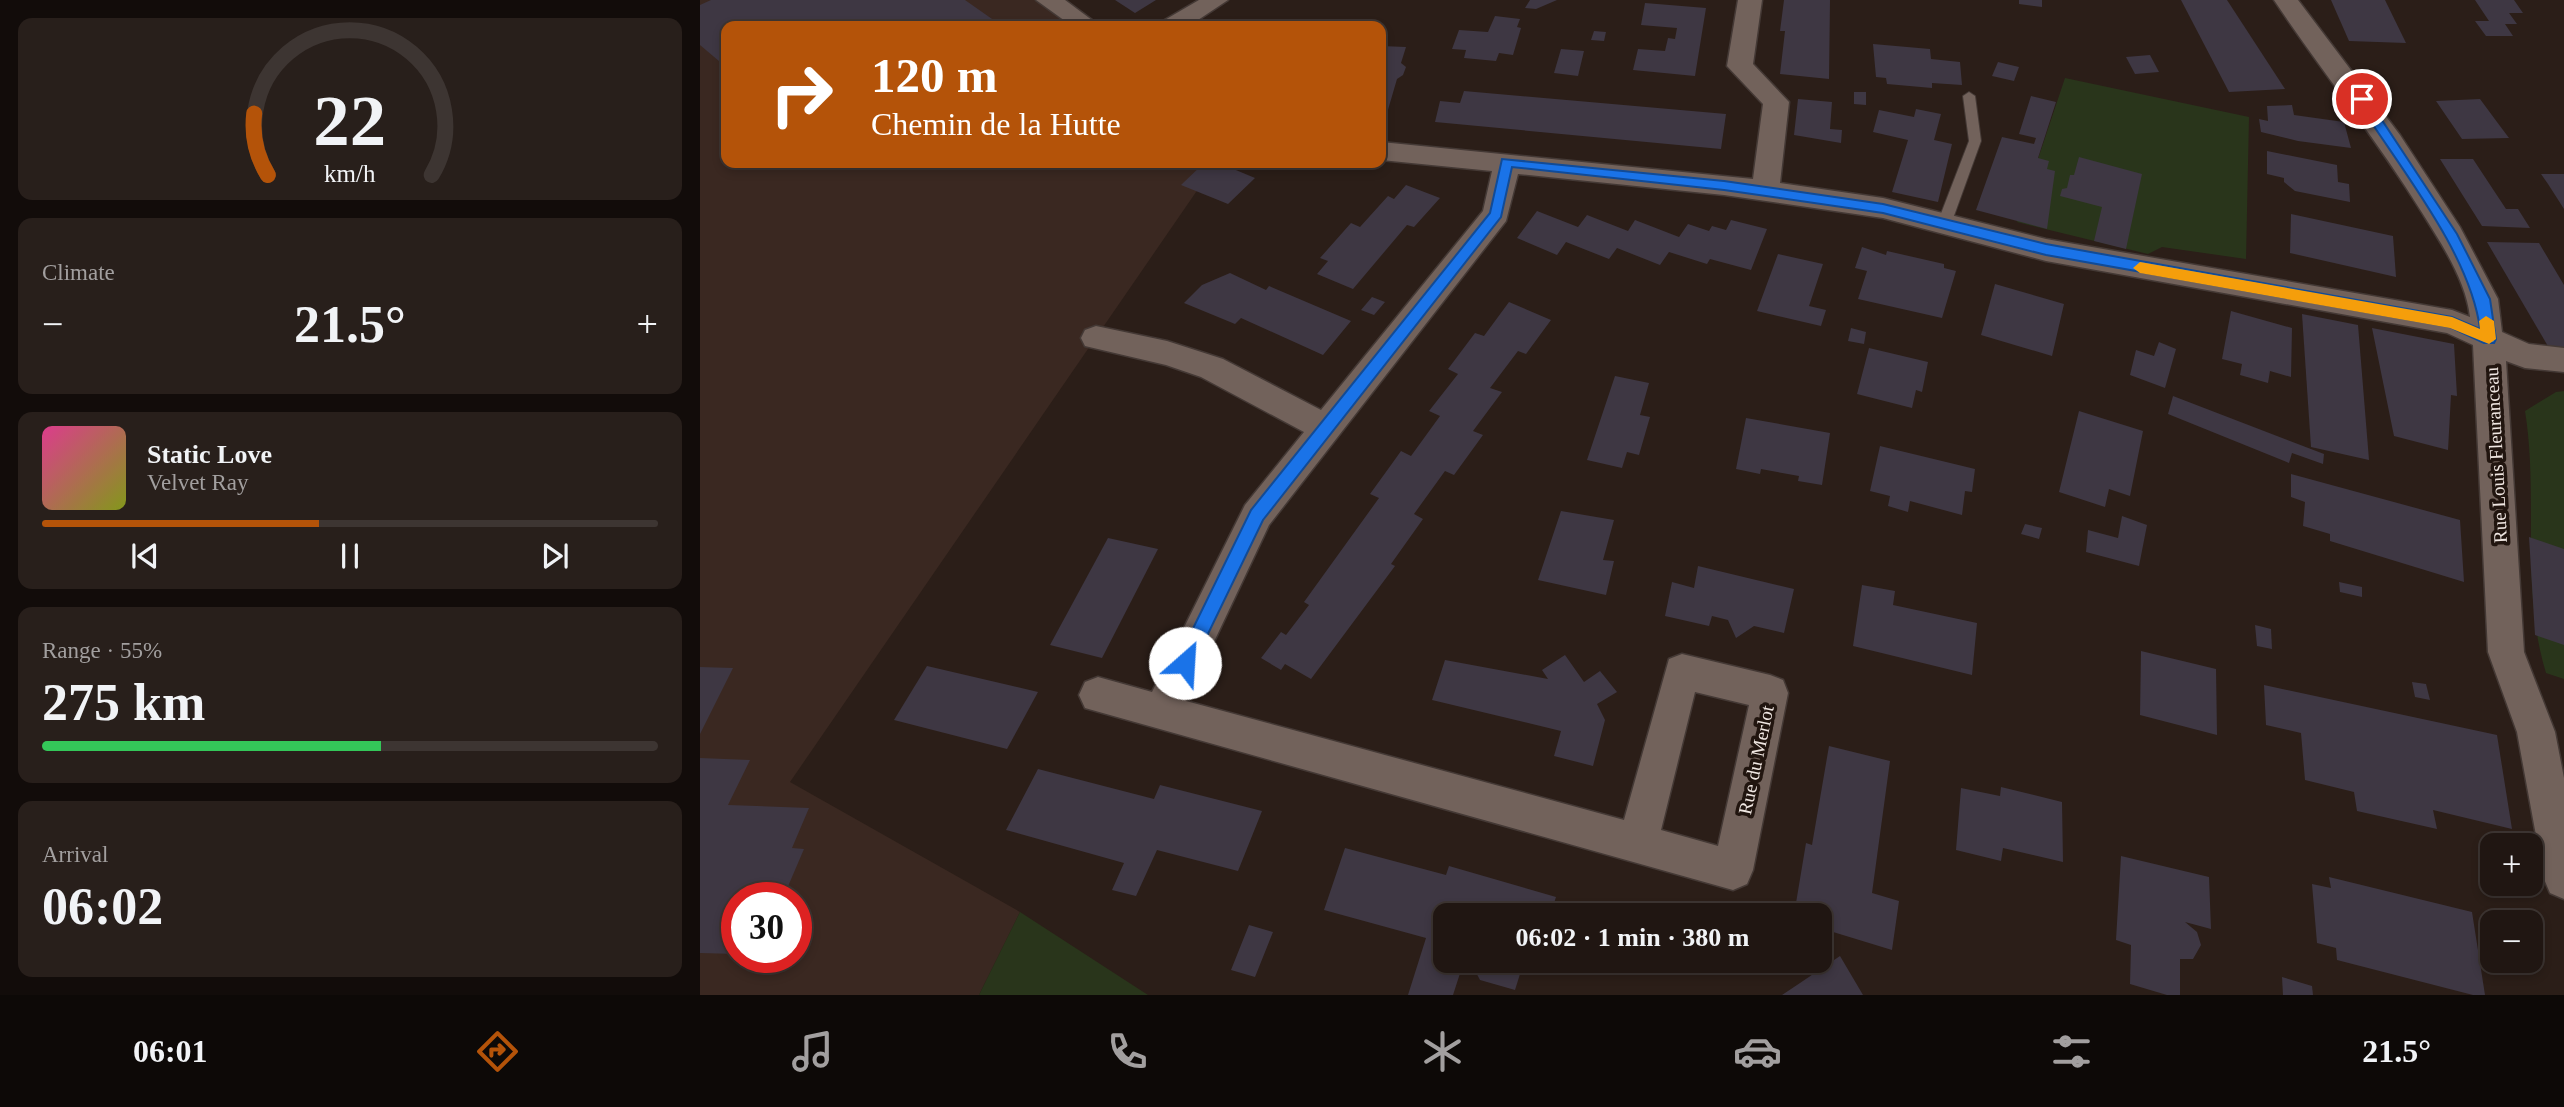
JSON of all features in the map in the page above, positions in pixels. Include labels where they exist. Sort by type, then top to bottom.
[{"type":"street","points":[[1048,0],[1080,21]]},
{"type":"street","points":[[1180,21],[1216,0]]},
{"type":"street","points":[[1750,0],[1740,66],[1776,102],[1765,191]]},
{"type":"street","name":"Rue Louis Fleuranceau","points":[[2286,0],[2381,126],[2450,234],[2483,299],[2489,339],[2506,652],[2536,732],[2559,830],[2564,878]]},
{"type":"street","points":[[1386,151],[1765,191],[1883,208],[2095,259],[2452,322],[2525,356],[2564,360]]},
{"type":"street","points":[[1161,713],[1257,515],[1496,214],[1507,162]]},
{"type":"street","points":[[1096,338],[1167,353],[1212,368],[1326,428]]},
{"type":"street","name":"Rue du Merlot","points":[[1098,695],[1733,870],[1770,693],[1682,671],[1639,843]]},
{"type":"lane","points":[[1944,224],[1975,141],[1969,96]]},
{"type":"shaded area","points":[[700,0],[1048,0],[1080,21],[721,21],[721,168],[1213,168],[790,782],[1020,912],[979,995],[700,995]]},
{"type":"green space","points":[[2065,78],[2249,117],[2246,259],[2162,247],[2148,254],[2017,222]]},
{"type":"green space","points":[[2564,391],[2564,679],[2546,673],[2538,641],[2532,575],[2531,477],[2525,411],[2556,392]]},
{"type":"green space","points":[[1020,912],[1148,995],[979,995]]},
{"type":"building","points":[[711,0],[965,0],[995,21],[721,21],[721,63],[700,45],[700,5]]},
{"type":"building","points":[[1115,0],[1156,0],[1135,13]]},
{"type":"building","points":[[1530,0],[1557,0],[1536,9],[1525,8]]},
{"type":"building","points":[[1784,0],[1830,0],[1829,79],[1780,74],[1785,31],[1780,31]]},
{"type":"building","points":[[2019,0],[2042,0],[2042,7],[2019,4]]},
{"type":"building","points":[[2181,0],[2227,0],[2285,89],[2229,92]]},
{"type":"building","points":[[2331,0],[2385,0],[2406,43],[2349,41]]},
{"type":"building","points":[[2475,0],[2514,0],[2523,13],[2509,13],[2517,24],[2505,24],[2513,36],[2486,36],[2475,21],[2489,21]]},
{"type":"building","points":[[1645,3],[1706,8],[1695,76],[1633,70],[1638,49],[1665,51],[1668,38],[1675,39],[1677,28],[1641,25]]},
{"type":"building","points":[[1495,16],[1520,19],[1517,27],[1521,28],[1513,55],[1499,53],[1496,61],[1464,58],[1466,50],[1452,49],[1459,30],[1488,32]]},
{"type":"building","points":[[1594,31],[1606,32],[1604,41],[1591,40]]},
{"type":"building","points":[[1873,44],[1930,49],[1931,59],[1960,62],[1962,85],[1932,83],[1932,88],[1887,84],[1886,78],[1876,77]]},
{"type":"building","points":[[1386,46],[1406,47],[1401,63],[1406,67],[1403,75],[1397,79],[1386,117]]},
{"type":"building","points":[[1561,49],[1584,51],[1578,76],[1554,73]]},
{"type":"building","points":[[2150,55],[2159,72],[2135,74],[2126,57]]},
{"type":"building","points":[[1998,62],[2019,67],[2014,81],[1992,76]]},
{"type":"building","points":[[1464,91],[1726,114],[1721,149],[1435,122],[1440,101],[1460,103]]},
{"type":"building","points":[[1854,92],[1866,92],[1866,105],[1854,104]]},
{"type":"building","points":[[2031,96],[2056,102],[2038,158],[2049,161],[2047,169],[2055,171],[2047,229],[1976,210],[2002,137],[2034,144],[2036,138],[2019,134]]},
{"type":"building","points":[[1798,99],[1832,102],[1830,129],[1842,130],[1841,143],[1794,135]]},
{"type":"building","points":[[2480,99],[2509,138],[2462,139],[2436,101]]},
{"type":"building","points":[[2292,105],[2294,115],[2344,122],[2351,148],[2298,141],[2261,132],[2259,119],[2268,121],[2267,106]]},
{"type":"building","points":[[1916,109],[1941,114],[1934,140],[1952,144],[1938,202],[1892,192],[1908,140],[1873,132],[1879,110],[1914,117]]},
{"type":"building","points":[[2267,151],[2337,165],[2338,182],[2349,184],[2350,202],[2295,191],[2284,182],[2284,178],[2267,174]]},
{"type":"building","points":[[2079,157],[2142,174],[2126,249],[2094,241],[2102,207],[2060,196],[2062,189],[2067,188],[2070,175],[2074,175]]},
{"type":"building","points":[[2440,159],[2473,159],[2506,209],[2518,209],[2530,228],[2482,226]]},
{"type":"building","points":[[1199,168],[1231,168],[1255,178],[1228,204],[1181,185]]},
{"type":"building","points":[[2541,174],[2564,174],[2564,209],[2548,184]]},
{"type":"building","points":[[1406,185],[1440,198],[1414,227],[1407,225],[1353,289],[1317,274],[1328,261],[1320,258],[1351,223],[1360,227],[1388,196],[1394,199]]},
{"type":"building","points":[[1537,211],[1578,227],[1587,215],[1628,231],[1635,220],[1679,237],[1688,224],[1709,231],[1712,226],[1726,230],[1731,220],[1767,229],[1751,270],[1710,259],[1707,264],[1669,252],[1660,265],[1617,248],[1609,259],[1566,242],[1557,255],[1517,238]]},
{"type":"building","points":[[2291,214],[2393,236],[2396,277],[2290,253]]},
{"type":"building","points":[[2487,242],[2539,243],[2564,285],[2564,348],[2549,348]]},
{"type":"building","points":[[1862,247],[1886,255],[1887,251],[1944,264],[1944,268],[1956,271],[1942,318],[1858,299],[1867,271],[1855,268]]},
{"type":"building","points":[[1778,254],[1823,264],[1809,306],[1826,310],[1821,326],[1757,311]]},
{"type":"building","points":[[1230,273],[1266,290],[1269,286],[1351,321],[1323,355],[1241,318],[1235,324],[1184,303],[1202,285]]},
{"type":"building","points":[[1995,284],[2064,304],[2052,356],[1981,335]]},
{"type":"building","points":[[1372,297],[1385,302],[1374,315],[1361,310]]},
{"type":"building","points":[[1509,302],[1551,320],[1526,354],[1518,351],[1490,388],[1502,392],[1473,431],[1483,435],[1454,475],[1445,471],[1414,514],[1423,519],[1391,564],[1395,566],[1311,679],[1285,664],[1281,670],[1261,658],[1281,632],[1286,635],[1309,605],[1304,602],[1379,498],[1370,494],[1401,451],[1411,456],[1440,416],[1429,411],[1458,374],[1448,369],[1475,333],[1484,336]]},
{"type":"building","points":[[2231,311],[2292,328],[2291,377],[2270,371],[2268,383],[2240,375],[2242,364],[2222,359]]},
{"type":"building","points":[[2302,314],[2358,325],[2369,460],[2311,447]]},
{"type":"building","points":[[1851,328],[1866,332],[1864,344],[1848,341]]},
{"type":"building","points":[[2372,328],[2454,344],[2457,396],[2451,395],[2448,450],[2394,436]]},
{"type":"building","points":[[2159,342],[2176,349],[2165,388],[2130,375],[2136,350],[2154,356]]},
{"type":"building","points":[[1869,348],[1928,362],[1922,392],[1916,390],[1912,408],[1857,394]]},
{"type":"building","points":[[1615,376],[1649,383],[1640,415],[1650,417],[1639,455],[1627,452],[1622,468],[1587,460]]},
{"type":"building","points":[[2173,396],[2324,454],[2323,464],[2292,453],[2289,463],[2168,414]]},
{"type":"building","points":[[2079,411],[2143,431],[2130,496],[2109,489],[2105,507],[2059,492]]},
{"type":"building","points":[[1746,418],[1830,433],[1822,485],[1798,481],[1799,476],[1761,469],[1760,474],[1736,469]]},
{"type":"building","points":[[1880,446],[1975,469],[1972,492],[1965,491],[1962,515],[1910,501],[1908,512],[1888,506],[1890,496],[1870,491]]},
{"type":"building","points":[[2291,474],[2460,520],[2464,582],[2330,541],[2330,534],[2303,526],[2305,502],[2291,497]]},
{"type":"building","points":[[1561,511],[1614,520],[1603,560],[1614,561],[1606,595],[1538,580]]},
{"type":"building","points":[[2122,516],[2147,525],[2139,566],[2086,552],[2088,530],[2118,538]]},
{"type":"building","points":[[2025,524],[2042,528],[2039,539],[2021,534]]},
{"type":"building","points":[[2529,537],[2564,549],[2564,645],[2535,635]]},
{"type":"building","points":[[1108,538],[1158,549],[1102,658],[1050,645]]},
{"type":"building","points":[[1698,566],[1794,589],[1784,633],[1754,626],[1736,638],[1728,620],[1712,616],[1709,626],[1665,616],[1672,582],[1694,588]]},
{"type":"building","points":[[2339,582],[2362,587],[2362,597],[2340,592]]},
{"type":"building","points":[[1862,585],[1895,591],[1893,605],[1977,623],[1972,675],[1853,646]]},
{"type":"building","points":[[2255,625],[2271,629],[2272,649],[2257,646]]},
{"type":"building","points":[[2141,651],[2216,669],[2217,735],[2140,715]]},
{"type":"building","points":[[1565,655],[1584,682],[1600,671],[1617,692],[1597,704],[1605,720],[1593,766],[1554,756],[1561,731],[1432,700],[1445,660],[1548,679],[1542,670]]},
{"type":"building","points":[[927,666],[1038,692],[1007,749],[894,720]]},
{"type":"building","points":[[700,667],[733,668],[700,734]]},
{"type":"building","points":[[2412,682],[2426,684],[2430,700],[2415,697]]},
{"type":"building","points":[[2264,685],[2497,735],[2512,829],[2433,810],[2437,829],[2357,811],[2354,792],[2305,780],[2301,733],[2266,725]]},
{"type":"building","points":[[1829,746],[1890,761],[1872,893],[1899,901],[1892,950],[1832,932],[1832,903],[1796,903],[1806,843],[1812,845]]},
{"type":"building","points":[[700,758],[750,760],[728,805],[809,808],[792,848],[804,849],[790,882],[721,882],[721,954],[700,953]]},
{"type":"building","points":[[1038,769],[1154,799],[1160,785],[1262,811],[1238,871],[1157,850],[1136,896],[1112,890],[1124,863],[1006,830]]},
{"type":"building","points":[[2001,787],[2062,802],[2063,862],[2003,848],[2001,861],[1956,850],[1961,788],[2000,796]]},
{"type":"building","points":[[1345,848],[1446,875],[1449,866],[1556,897],[1554,903],[1433,903],[1433,973],[1460,973],[1453,995],[1408,995],[1426,938],[1324,910]]},
{"type":"building","points":[[2121,856],[2209,877],[2211,929],[2185,922],[2197,932],[2201,945],[2193,959],[2180,959],[2180,995],[2167,995],[2130,984],[2131,945],[2116,940]]},
{"type":"building","points":[[2329,877],[2472,912],[2485,995],[2473,995],[2337,960],[2336,948],[2317,943],[2312,884],[2331,888]]},
{"type":"building","points":[[1249,925],[1273,932],[1255,977],[1231,970]]},
{"type":"building","points":[[1840,956],[1863,995],[1782,995],[1815,973],[1832,973],[1832,961]]},
{"type":"building","points":[[1476,973],[1520,973],[1515,990],[1480,980]]},
{"type":"building","points":[[2282,977],[2312,986],[2313,995],[2283,995]]},
{"type":"slow traffic","points":[[2140,268],[2452,322],[2489,339],[2486,321]]},
{"type":"route","points":[[1185,663],[1257,515],[1496,214],[1507,162],[1724,185],[1883,208],[2046,250],[2452,322],[2489,339],[2483,299],[2450,234],[2362,99]]}]
